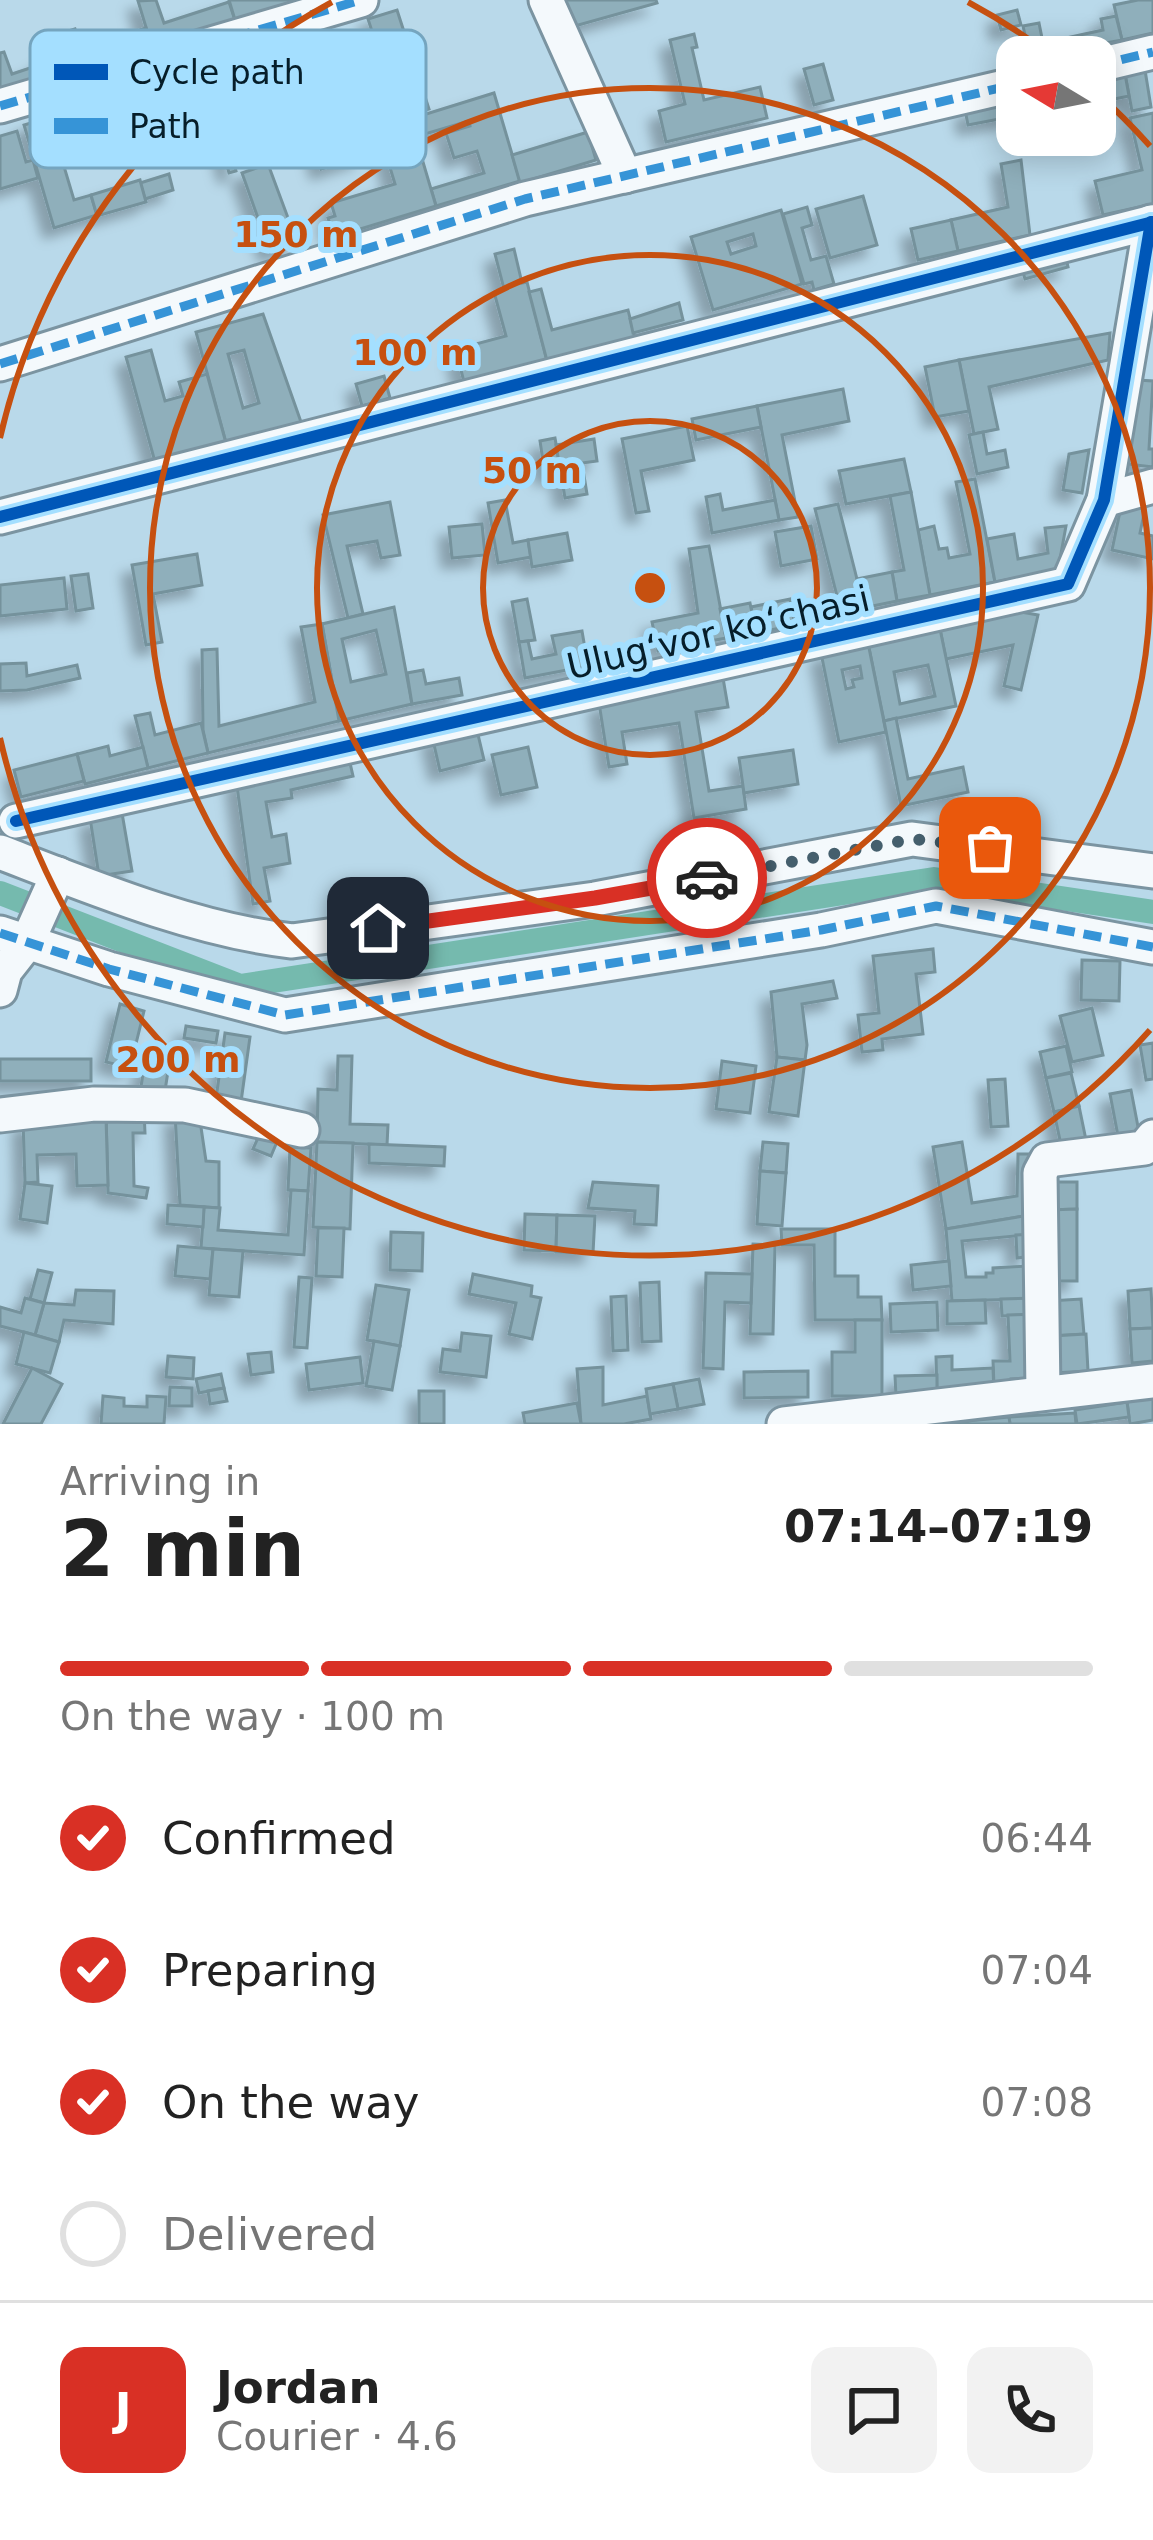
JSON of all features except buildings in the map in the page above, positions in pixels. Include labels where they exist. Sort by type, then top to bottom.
[{"type":"street","points":[[259,30],[361,0]]},
{"type":"street","points":[[546,0],[625,176]]},
{"type":"street","points":[[1116,61],[1153,52]]},
{"type":"street","points":[[0,364],[525,200],[996,89]]},
{"type":"street","points":[[0,106],[30,97]]},
{"type":"street","points":[[0,517],[1152,222]]},
{"type":"street","name":"Ulugʻvor koʻchasi","points":[[8,812],[1068,584],[1104,500],[1152,222]]},
{"type":"street","points":[[1104,500],[1153,486]]},
{"type":"street","points":[[8,812],[58,874]]},
{"type":"street","points":[[0,852],[237,932],[292,940],[595,898],[912,839],[1153,871]]},
{"type":"street","points":[[0,991],[13,938],[58,874]]},
{"type":"street","points":[[13,938],[109,969],[285,1015],[821,930],[936,906],[1153,947]]},
{"type":"street","points":[[0,1114],[94,1104],[184,1105],[302,1130]]},
{"type":"street","points":[[1043,1392],[1040,1173],[1047,1160],[1144,1148],[1153,1137]]},
{"type":"street","points":[[784,1424],[1153,1381]]},
{"type":"waterway","points":[[0,893],[240,986],[934,879],[1153,912]]},
{"type":"marked path","points":[[259,30],[361,0]]},
{"type":"marked path","points":[[1116,61],[1153,52]]},
{"type":"marked path","points":[[0,364],[525,199],[996,89]]},
{"type":"marked path","points":[[0,106],[30,97]]},
{"type":"marked path","points":[[0,933],[109,969],[285,1015],[821,930],[936,906],[1153,947]]},
{"type":"cycle path","points":[[16,821],[1068,584],[1104,500],[1151,222]]},
{"type":"cycle path","points":[[0,517],[1153,222]]},
{"type":"way so far","points":[[707,878],[912,839],[990,848]]},
{"type":"route","points":[[378,928],[707,878]]}]
